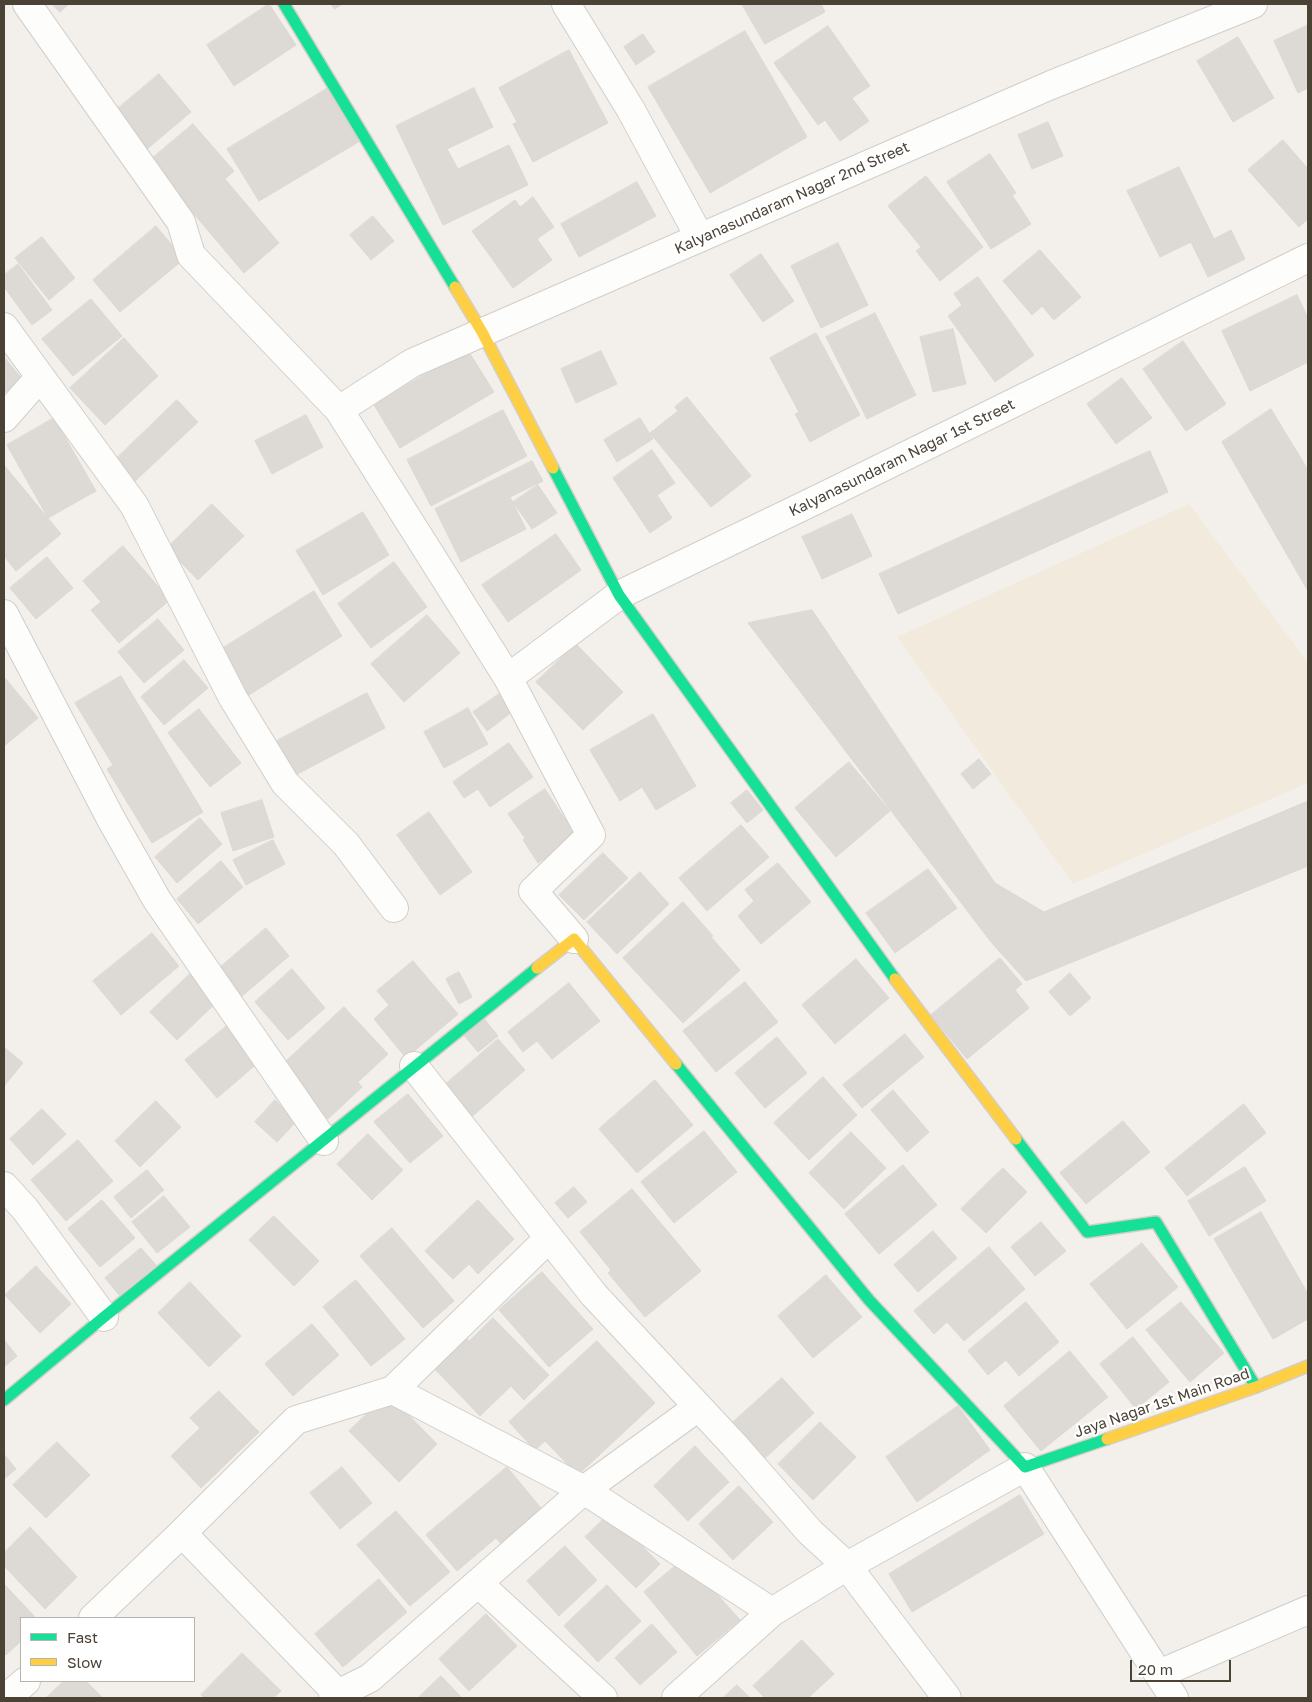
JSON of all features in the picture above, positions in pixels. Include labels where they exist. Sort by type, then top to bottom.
[{"type":"street","points":[[27,4],[181,222],[191,255],[339,410],[508,678],[591,835],[533,891],[869,1300],[1025,1467],[1174,1698]]},
{"type":"street","points":[[284,4],[482,332],[619,595],[921,1015],[1087,1232],[1156,1222],[1256,1387]]},
{"type":"street","points":[[566,4],[631,110],[700,238]]},
{"type":"street","name":"Kalyanasundaram Nagar 2nd Street","points":[[339,410],[412,363],[1051,85],[1253,4]]},
{"type":"street","name":"Kalyanasundaram Nagar 1st Street","points":[[508,678],[619,595],[827,495],[1308,258]]},
{"type":"street","points":[[4,327],[134,505],[233,698],[285,783],[346,844],[394,908]]},
{"type":"street","points":[[4,418],[40,377]]},
{"type":"street","points":[[4,614],[111,820],[158,900],[324,1141]]},
{"type":"street","points":[[4,1400],[414,1066],[574,939]]},
{"type":"street","points":[[414,1066],[594,1295],[734,1445],[810,1532],[847,1566],[947,1698]]},
{"type":"street","points":[[4,1186],[25,1209],[104,1317]]},
{"type":"street","points":[[94,1617],[296,1420],[393,1390],[549,1238]]},
{"type":"street","name":"Jaya Nagar 1st Main Road","points":[[1025,1467],[1256,1387],[1308,1366]]},
{"type":"street","points":[[393,1390],[584,1490],[772,1612]]},
{"type":"street","points":[[182,1533],[336,1696],[370,1678],[584,1490],[698,1407]]},
{"type":"street","points":[[676,1698],[772,1612],[847,1566],[1025,1467]]},
{"type":"street","points":[[478,1583],[603,1698]]},
{"type":"street","points":[[1159,1674],[1308,1610]]},
{"type":"street","points":[[6,1698],[25,1682]]},
{"type":"shaded area","points":[[1189,504],[1308,663],[1308,783],[1073,884],[897,637]]},
{"type":"building","points":[[52,4],[69,4],[60,12]]},
{"type":"building","points":[[269,4],[296,45],[234,86],[207,45]]},
{"type":"building","points":[[331,4],[342,4],[335,9]]},
{"type":"building","points":[[742,4],[821,4],[825,12],[765,44]]},
{"type":"building","points":[[1308,25],[1308,88],[1298,93],[1274,41]]},
{"type":"building","points":[[828,26],[870,86],[852,98],[869,121],[840,141],[825,120],[818,125],[774,63]]},
{"type":"building","points":[[745,31],[807,137],[710,193],[648,87]]},
{"type":"building","points":[[643,34],[655,52],[636,65],[624,47]]},
{"type":"building","points":[[1238,37],[1274,98],[1233,122],[1197,61]]},
{"type":"building","points":[[569,50],[608,123],[533,162],[513,124],[517,122],[499,88]]},
{"type":"building","points":[[159,74],[191,112],[147,149],[115,111]]},
{"type":"building","points":[[328,88],[360,141],[259,201],[227,149]]},
{"type":"building","points":[[474,88],[493,127],[447,149],[458,169],[509,145],[528,185],[443,225],[396,126]]},
{"type":"building","points":[[1048,122],[1063,156],[1032,169],[1018,135]]},
{"type":"building","points":[[193,124],[234,171],[225,179],[279,243],[244,273],[149,161]]},
{"type":"building","points":[[1283,140],[1308,169],[1308,219],[1299,227],[1248,170]]},
{"type":"building","points":[[990,154],[1016,193],[1012,195],[1031,224],[991,249],[947,182]]},
{"type":"building","points":[[1179,167],[1214,239],[1231,230],[1245,259],[1208,277],[1191,242],[1160,257],[1127,191]]},
{"type":"building","points":[[926,176],[983,247],[940,281],[916,251],[921,247],[888,206]]},
{"type":"building","points":[[637,182],[656,216],[579,257],[561,224]]},
{"type":"building","points":[[533,197],[554,227],[537,239],[552,260],[513,288],[472,231],[515,200],[520,207]]},
{"type":"building","points":[[373,216],[394,241],[371,260],[350,235]]},
{"type":"building","points":[[156,226],[184,259],[120,312],[93,280]]},
{"type":"building","points":[[42,237],[75,278],[49,300],[15,258]]},
{"type":"building","points":[[838,243],[868,305],[821,328],[791,266]]},
{"type":"building","points":[[1040,250],[1081,297],[1054,320],[1042,306],[1032,315],[1003,281]]},
{"type":"building","points":[[761,254],[794,301],[763,322],[730,275]]},
{"type":"building","points":[[18,264],[52,310],[32,325],[4,287],[4,275]]},
{"type":"building","points":[[978,277],[1034,355],[995,382],[948,316],[962,305],[954,294]]},
{"type":"building","points":[[1297,295],[1308,318],[1308,362],[1250,391],[1222,331]]},
{"type":"building","points":[[91,299],[122,336],[73,376],[42,339]]},
{"type":"building","points":[[875,313],[916,395],[867,419],[826,337]]},
{"type":"building","points":[[953,329],[966,384],[933,392],[920,337]]},
{"type":"building","points":[[816,333],[860,415],[810,442],[795,414],[799,412],[770,358]]},
{"type":"building","points":[[124,338],[158,376],[105,425],[70,388]]},
{"type":"building","points":[[1183,341],[1226,404],[1186,431],[1143,369]]},
{"type":"building","points":[[467,349],[494,392],[400,448],[374,405]]},
{"type":"building","points":[[601,351],[617,384],[576,403],[561,369]]},
{"type":"building","points":[[4,357],[22,379],[4,393]]},
{"type":"building","points":[[1122,378],[1152,418],[1116,444],[1087,404]]},
{"type":"building","points":[[687,397],[751,476],[711,507],[650,433],[678,411],[675,407]]},
{"type":"building","points":[[177,400],[198,422],[134,482],[114,461]]},
{"type":"building","points":[[1271,409],[1308,470],[1308,591],[1222,442]]},
{"type":"building","points":[[503,410],[527,456],[431,506],[407,460]]},
{"type":"building","points":[[306,415],[323,447],[272,474],[255,441]]},
{"type":"building","points":[[54,418],[96,491],[48,518],[7,445]]},
{"type":"building","points":[[640,418],[653,439],[617,462],[604,440]]},
{"type":"building","points":[[652,450],[675,483],[657,495],[672,518],[650,533],[613,478]]},
{"type":"building","points":[[1150,451],[1168,492],[898,614],[879,574]]},
{"type":"building","points":[[532,461],[543,481],[510,497],[526,529],[461,562],[435,509]]},
{"type":"building","points":[[4,465],[61,534],[16,571],[4,556]]},
{"type":"building","points":[[538,485],[557,513],[532,529],[513,502]]},
{"type":"building","points":[[212,504],[244,536],[198,580],[167,548]]},
{"type":"building","points":[[363,512],[389,555],[323,595],[296,551]]},
{"type":"building","points":[[852,514],[872,556],[822,579],[802,537]]},
{"type":"building","points":[[556,534],[581,570],[508,622],[482,585]]},
{"type":"building","points":[[123,546],[170,600],[119,643],[91,610],[101,602],[83,581]]},
{"type":"building","points":[[47,557],[73,588],[36,619],[10,588]]},
{"type":"building","points":[[394,562],[427,607],[371,648],[338,604]]},
{"type":"building","points":[[314,591],[342,636],[249,695],[220,650]]},
{"type":"building","points":[[812,610],[995,883],[1044,912],[1308,801],[1308,866],[1026,981],[991,942],[748,623]]},
{"type":"building","points":[[427,615],[460,653],[404,702],[371,664]]},
{"type":"building","points":[[158,619],[184,650],[144,683],[118,652]]},
{"type":"building","points":[[576,644],[623,692],[583,730],[536,682]]},
{"type":"building","points":[[184,660],[208,688],[164,725],[141,697]]},
{"type":"building","points":[[121,676],[203,812],[152,843],[107,769],[113,765],[75,703]]},
{"type":"building","points":[[6,679],[38,718],[4,746],[4,681]]},
{"type":"building","points":[[367,693],[385,728],[288,779],[269,745]]},
{"type":"building","points":[[499,694],[512,712],[487,731],[473,712]]},
{"type":"building","points":[[468,708],[488,744],[444,768],[424,732]]},
{"type":"building","points":[[199,709],[241,763],[210,787],[168,733]]},
{"type":"building","points":[[653,714],[696,786],[656,810],[642,787],[620,801],[590,750]]},
{"type":"building","points":[[509,743],[533,777],[490,807],[478,789],[464,798],[453,782]]},
{"type":"building","points":[[979,759],[991,774],[973,789],[961,774]]},
{"type":"building","points":[[849,762],[890,811],[836,857],[795,808]]},
{"type":"building","points":[[545,789],[577,837],[538,863],[523,840],[525,838],[508,814]]},
{"type":"building","points":[[747,790],[763,810],[747,823],[731,803]]},
{"type":"building","points":[[262,800],[274,837],[233,851],[221,813]]},
{"type":"building","points":[[429,812],[472,872],[440,895],[397,835]]},
{"type":"building","points":[[200,818],[222,844],[177,883],[155,857]]},
{"type":"building","points":[[741,825],[769,857],[707,911],[679,878]]},
{"type":"building","points":[[273,840],[285,864],[246,885],[233,860]]},
{"type":"building","points":[[603,853],[628,878],[584,920],[559,895]]},
{"type":"building","points":[[221,861],[243,887],[198,924],[177,899]]},
{"type":"building","points":[[778,863],[811,902],[761,944],[738,916],[754,901],[745,890]]},
{"type":"building","points":[[928,869],[957,908],[895,953],[866,913]]},
{"type":"building","points":[[640,872],[669,904],[617,954],[587,922]]},
{"type":"building","points":[[683,902],[740,970],[683,1023],[623,958]]},
{"type":"building","points":[[266,928],[289,956],[241,997],[217,970]]},
{"type":"building","points":[[152,933],[179,966],[121,1015],[93,981]]},
{"type":"building","points":[[1000,958],[1022,984],[1015,990],[1029,1008],[967,1059],[931,1015]]},
{"type":"building","points":[[856,959],[889,998],[835,1044],[802,1005]]},
{"type":"building","points":[[413,961],[458,1014],[406,1058],[374,1019],[389,1005],[377,991]]},
{"type":"building","points":[[292,969],[325,1008],[288,1040],[255,1002]]},
{"type":"building","points":[[192,972],[219,1000],[177,1040],[150,1012]]},
{"type":"building","points":[[459,972],[472,997],[459,1004],[446,979]]},
{"type":"building","points":[[1070,973],[1091,998],[1070,1016],[1049,992]]},
{"type":"building","points":[[745,982],[778,1022],[716,1072],[683,1031]]},
{"type":"building","points":[[569,983],[600,1021],[552,1059],[537,1041],[523,1052],[508,1032]]},
{"type":"building","points":[[344,1007],[388,1054],[358,1082],[362,1087],[328,1119],[280,1067]]},
{"type":"building","points":[[482,1016],[498,1036],[478,1052],[462,1033]]},
{"type":"building","points":[[228,1025],[259,1062],[217,1098],[185,1060]]},
{"type":"building","points":[[905,1034],[924,1057],[862,1108],[843,1085]]},
{"type":"building","points":[[777,1037],[807,1073],[765,1108],[735,1073]]},
{"type":"building","points":[[498,1039],[525,1070],[468,1120],[440,1089]]},
{"type":"building","points":[[4,1047],[23,1063],[4,1086]]},
{"type":"building","points":[[823,1077],[857,1115],[809,1160],[774,1123]]},
{"type":"building","points":[[655,1080],[693,1125],[637,1173],[599,1129]]},
{"type":"building","points":[[893,1090],[929,1132],[907,1152],[871,1110]]},
{"type":"building","points":[[408,1094],[443,1136],[410,1163],[374,1122]]},
{"type":"building","points":[[275,1100],[297,1121],[277,1142],[255,1122]]},
{"type":"building","points":[[156,1101],[181,1127],[140,1167],[115,1141]]},
{"type":"building","points":[[1244,1104],[1266,1133],[1187,1196],[1165,1168]]},
{"type":"building","points":[[42,1109],[66,1134],[33,1165],[10,1139]]},
{"type":"building","points":[[1123,1121],[1150,1152],[1086,1204],[1060,1173]]},
{"type":"building","points":[[704,1131],[737,1172],[674,1223],[641,1182]]},
{"type":"building","points":[[851,1132],[886,1168],[844,1209],[809,1173]]},
{"type":"building","points":[[368,1134],[403,1170],[372,1200],[337,1164]]},
{"type":"building","points":[[78,1140],[113,1181],[66,1221],[31,1180]]},
{"type":"building","points":[[903,1165],[937,1205],[879,1254],[845,1214]]},
{"type":"building","points":[[1245,1167],[1266,1201],[1209,1236],[1188,1201]]},
{"type":"building","points":[[1003,1168],[1027,1192],[986,1233],[961,1209]]},
{"type":"building","points":[[147,1170],[164,1190],[131,1218],[114,1197]]},
{"type":"building","points":[[574,1187],[587,1202],[568,1218],[555,1203]]},
{"type":"building","points":[[632,1189],[701,1271],[645,1317],[608,1273],[611,1270],[580,1232]]},
{"type":"building","points":[[164,1196],[190,1227],[157,1253],[132,1222]]},
{"type":"building","points":[[102,1200],[135,1238],[100,1267],[68,1229]]},
{"type":"building","points":[[478,1200],[514,1239],[478,1274],[469,1264],[453,1279],[425,1251]]},
{"type":"building","points":[[1261,1212],[1308,1294],[1308,1319],[1273,1339],[1214,1239]]},
{"type":"building","points":[[274,1216],[319,1261],[294,1286],[249,1240]]},
{"type":"building","points":[[1041,1222],[1066,1251],[1035,1276],[1011,1247]]},
{"type":"building","points":[[392,1228],[454,1301],[423,1328],[360,1256]]},
{"type":"building","points":[[933,1231],[957,1258],[918,1292],[894,1265]]},
{"type":"building","points":[[1142,1243],[1178,1287],[1127,1329],[1090,1284]]},
{"type":"building","points":[[989,1247],[1025,1289],[964,1341],[947,1322],[934,1334],[914,1311]]},
{"type":"building","points":[[141,1248],[156,1265],[119,1295],[105,1278]]},
{"type":"building","points":[[36,1266],[71,1304],[40,1333],[5,1295]]},
{"type":"building","points":[[542,1272],[593,1329],[549,1367],[499,1310]]},
{"type":"building","points":[[826,1275],[862,1317],[813,1358],[778,1316]]},
{"type":"building","points":[[356,1280],[405,1339],[371,1366],[323,1307]]},
{"type":"building","points":[[190,1282],[241,1336],[209,1367],[158,1313]]},
{"type":"building","points":[[1026,1302],[1059,1342],[1019,1376],[1006,1360],[988,1375],[968,1351]]},
{"type":"building","points":[[1181,1302],[1224,1353],[1190,1382],[1146,1330]]},
{"type":"building","points":[[493,1318],[549,1375],[524,1400],[511,1386],[480,1416],[431,1365],[463,1334],[469,1341]]},
{"type":"building","points":[[312,1324],[339,1355],[293,1396],[265,1364]]},
{"type":"building","points":[[1133,1337],[1169,1382],[1136,1409],[1100,1364]]},
{"type":"building","points":[[4,1340],[17,1356],[4,1367]]},
{"type":"building","points":[[597,1341],[655,1403],[578,1475],[545,1441],[535,1450],[509,1422]]},
{"type":"building","points":[[1070,1351],[1108,1397],[1041,1451],[1004,1406]]},
{"type":"building","points":[[782,1378],[814,1413],[763,1460],[731,1424]]},
{"type":"building","points":[[219,1391],[259,1432],[201,1488],[171,1456],[200,1428],[190,1418]]},
{"type":"building","points":[[388,1394],[437,1444],[399,1482],[349,1431]]},
{"type":"building","points":[[958,1406],[990,1450],[917,1502],[886,1457]]},
{"type":"building","points":[[820,1422],[856,1457],[813,1500],[778,1464]]},
{"type":"building","points":[[57,1442],[90,1475],[46,1518],[13,1485]]},
{"type":"building","points":[[695,1446],[729,1482],[688,1521],[654,1486]]},
{"type":"building","points":[[4,1454],[16,1469],[4,1479]]},
{"type":"building","points":[[342,1467],[372,1503],[340,1529],[310,1493]]},
{"type":"building","points":[[507,1467],[545,1513],[504,1547],[496,1538],[457,1571],[426,1535]]},
{"type":"building","points":[[739,1486],[773,1522],[733,1560],[699,1524]]},
{"type":"building","points":[[1020,1495],[1044,1534],[912,1612],[889,1574]]},
{"type":"building","points":[[396,1511],[450,1572],[410,1606],[357,1545]]},
{"type":"building","points":[[610,1513],[660,1564],[636,1588],[585,1537]]},
{"type":"building","points":[[30,1527],[77,1577],[45,1609],[4,1566],[4,1553]]},
{"type":"building","points":[[565,1546],[597,1580],[559,1616],[527,1581]]},
{"type":"building","points":[[685,1558],[740,1620],[697,1656],[644,1592]]},
{"type":"building","points":[[379,1579],[407,1612],[343,1667],[315,1634]]},
{"type":"building","points":[[4,1584],[35,1617],[20,1617],[20,1642],[6,1655],[4,1653]]},
{"type":"building","points":[[607,1585],[641,1621],[598,1662],[564,1626]]},
{"type":"building","points":[[486,1614],[517,1646],[469,1691],[439,1659]]},
{"type":"building","points":[[652,1624],[677,1652],[640,1685],[615,1658]]},
{"type":"building","points":[[802,1640],[834,1674],[808,1698],[765,1698],[753,1686]]},
{"type":"building","points":[[242,1653],[281,1691],[273,1698],[205,1698],[201,1695]]},
{"type":"building","points":[[441,1676],[462,1698],[418,1698]]},
{"type":"building","points":[[63,1682],[87,1682],[103,1698],[46,1698]]},
{"type":"building","points":[[737,1685],[750,1698],[723,1698]]},
{"type":"traffic: fast","points":[[284,4],[455,287]]},
{"type":"traffic: fast","points":[[553,468],[619,595],[895,979]]},
{"type":"traffic: fast","points":[[4,1400],[104,1317],[537,968]]},
{"type":"traffic: fast","points":[[676,1064],[869,1300],[1025,1467],[1107,1439]]},
{"type":"traffic: fast","points":[[1016,1139],[1087,1232],[1156,1222],[1256,1387]]},
{"type":"traffic: slow","points":[[455,287],[482,332],[553,468]]},
{"type":"traffic: slow","points":[[537,968],[574,939],[676,1064]]},
{"type":"traffic: slow","points":[[895,979],[1016,1139]]},
{"type":"traffic: slow","points":[[1107,1439],[1256,1387],[1308,1366]]}]
